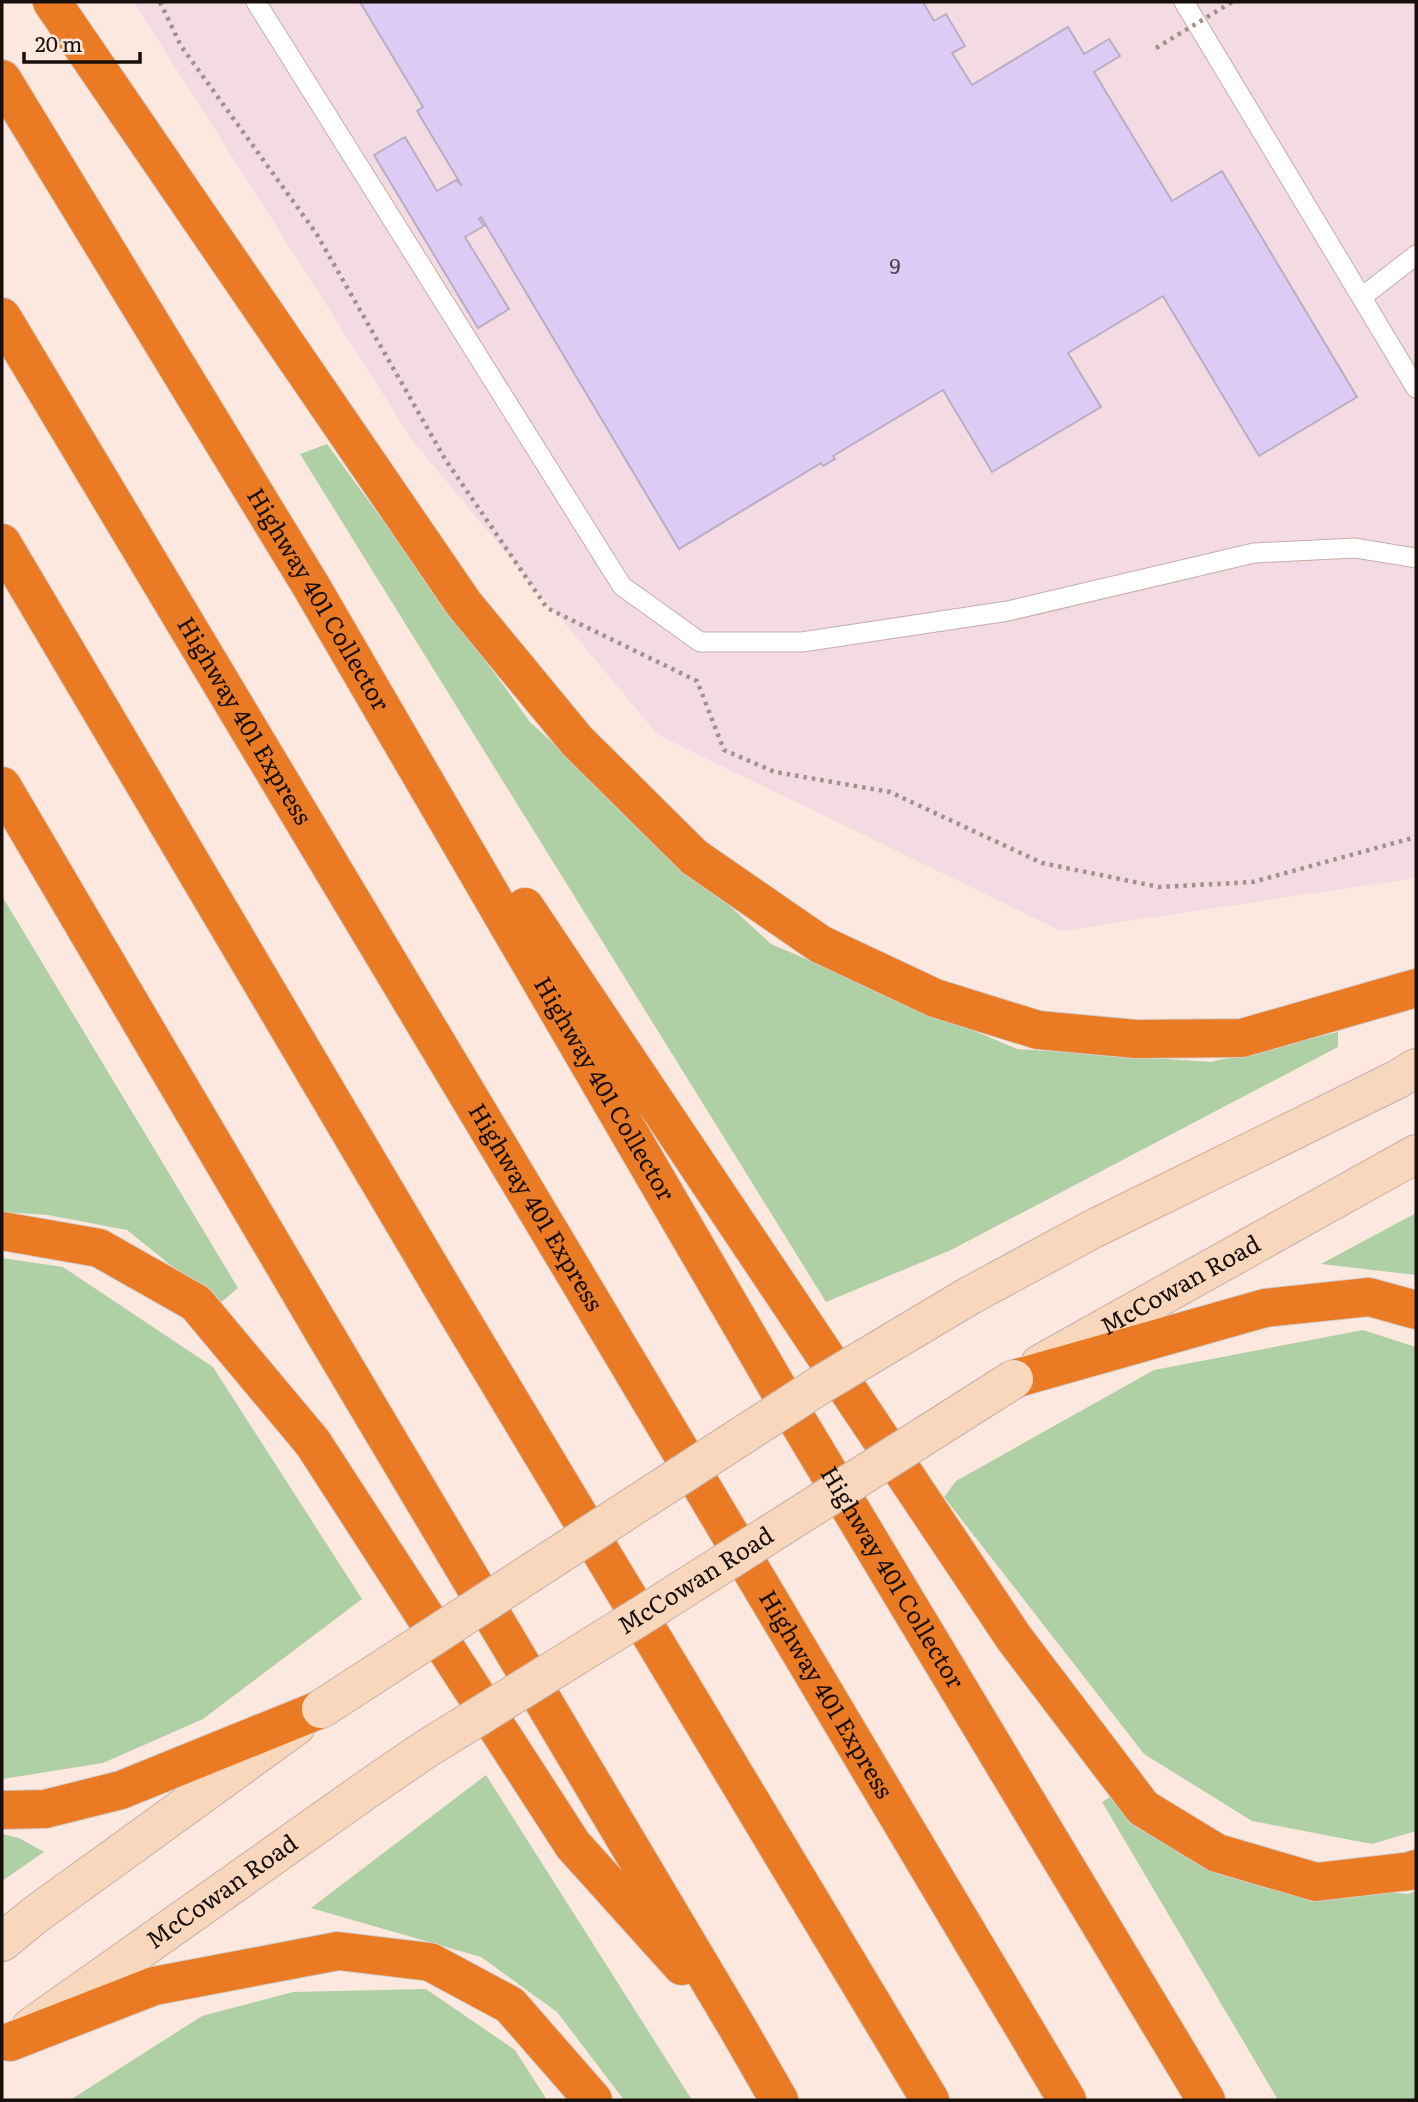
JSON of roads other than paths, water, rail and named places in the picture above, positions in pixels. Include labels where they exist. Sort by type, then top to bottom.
[{"type":"highway","points":[[52,2],[464,604],[578,741],[694,857],[821,944],[935,998],[1038,1030],[1136,1039],[1242,1038],[1416,988]]},
{"type":"highway","name":"Highway 401 Collector","points":[[2,79],[311,586],[779,1390],[1206,2100]]},
{"type":"highway","name":"Highway 401 Express","points":[[2,317],[1067,2100]]},
{"type":"highway","points":[[2,543],[436,1277],[930,2100]]},
{"type":"highway","points":[[311,586],[1006,1626],[1143,1808],[1217,1853],[1316,1882],[1416,1869]]},
{"type":"highway","points":[[2,786],[779,2100]]},
{"type":"highway","points":[[2,1231],[99,1248],[196,1303],[313,1443],[573,1845],[737,2027]]},
{"type":"highway","points":[[1014,1378],[1265,1308],[1369,1297],[1416,1310]]},
{"type":"highway","points":[[2,1810],[45,1809],[121,1790],[321,1709]]},
{"type":"highway","points":[[6,2045],[153,1986],[338,1951],[430,1962],[510,2005],[593,2100]]},
{"type":"main road","points":[[2,1942],[35,1915],[321,1709],[820,1385],[969,1296],[1093,1229],[1416,1068]]},
{"type":"main road","name":"McCowan Road","points":[[6,2045],[426,1749],[1014,1378],[1416,1154]]},
{"type":"lane","points":[[256,2],[622,586],[700,642],[802,642],[1008,611],[1254,553],[1355,548],[1416,558]]},
{"type":"lane","points":[[1184,2],[1416,387]]},
{"type":"lane","points":[[1362,297],[1416,255]]}]
